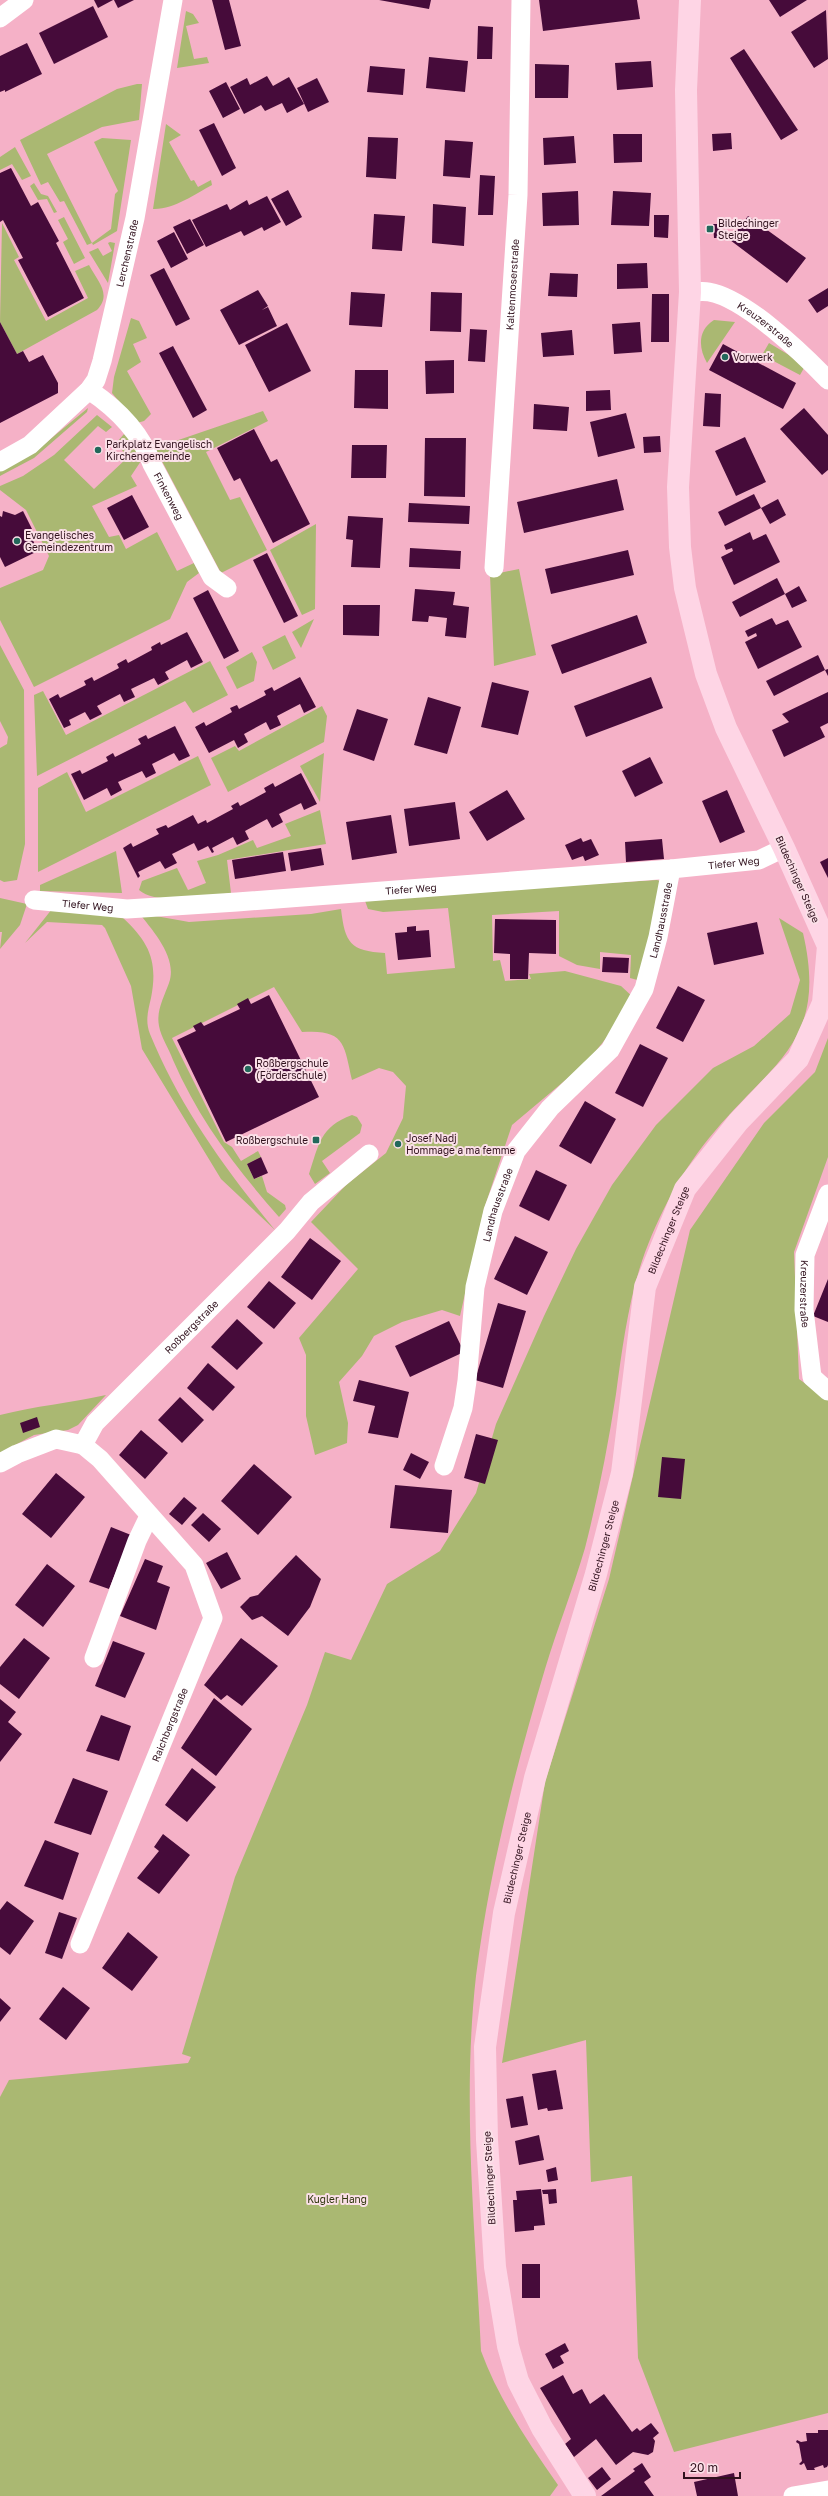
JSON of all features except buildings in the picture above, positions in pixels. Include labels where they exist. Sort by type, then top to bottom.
[{"type":"street","points":[[0,18],[24,0]]},
{"type":"street","name":"Lerchenstraße","points":[[0,462],[30,446],[89,390],[96,380],[102,361],[135,218],[173,0]]},
{"type":"street","name":"Kaltenmoserstraße","points":[[494,568],[518,195],[521,0]]},
{"type":"street","name":"Bildechinger Steige","points":[[585,2496],[542,2428],[518,2381],[508,2346],[493,2251],[487,2140],[485,2047],[504,1913],[535,1778],[596,1574],[622,1473],[645,1287],[686,1189],[738,1122],[798,1059],[823,1003],[828,946],[784,848],[723,721],[706,674],[685,588],[680,547],[678,487],[690,292],[686,90],[690,0]]},
{"type":"street","name":"Kreuzerstraße","points":[[690,292],[709,292],[719,295],[751,313],[789,342],[828,380]]},
{"type":"street","name":"Finkenweg","points":[[89,390],[112,406],[146,448],[152,464],[212,576],[228,588]]},
{"type":"street","name":"Tiefer Weg","points":[[34,900],[127,909],[672,869],[759,860],[784,848]]},
{"type":"street","name":"Landhausstraße","points":[[444,1466],[463,1408],[467,1381],[475,1287],[493,1211],[516,1151],[550,1108],[610,1050],[644,989],[672,869]]},
{"type":"street","name":"Roßbergstraße","points":[[83,1445],[95,1423],[286,1231],[311,1202],[369,1154]]},
{"type":"street","name":"Kreuzerstraße","points":[[828,1194],[806,1255],[804,1310],[812,1377],[828,1391]]},
{"type":"street","points":[[0,1463],[17,1454],[56,1440],[83,1445]]},
{"type":"street","name":"Raichbergstraße","points":[[80,1944],[213,1618],[194,1565],[100,1459],[83,1445]]},
{"type":"street","points":[[94,1658],[137,1541],[149,1516]]},
{"type":"street","points":[[793,2496],[828,2490]]},
{"type":"green space","points":[[186,11],[193,14],[199,23],[186,26],[194,59],[207,57],[209,63],[177,68]]},
{"type":"green space","points":[[142,84],[139,120],[102,127],[47,154],[92,243],[87,245],[64,201],[60,202],[48,182],[41,185],[20,140],[117,89]]},
{"type":"green space","points":[[166,124],[181,135],[169,142],[191,181],[194,180],[198,187],[211,180],[212,185],[176,204],[161,209],[153,209]]},
{"type":"green space","points":[[102,138],[131,140],[117,231],[93,245],[92,243],[111,229],[115,194],[118,191],[94,142]]},
{"type":"green space","points":[[15,147],[31,176],[22,180],[12,164],[0,170],[0,157]]},
{"type":"green space","points":[[34,183],[41,194],[48,196],[57,212],[54,213],[47,199],[38,200],[30,186]]},
{"type":"green space","points":[[64,217],[85,258],[74,264],[63,242],[68,239],[58,220]]},
{"type":"green space","points":[[2,223],[19,257],[14,260],[46,321],[88,298],[75,271],[89,265],[102,288],[103,293],[103,299],[97,310],[17,354],[0,322]]},
{"type":"green space","points":[[108,243],[115,243],[108,283],[89,252],[98,248],[103,256],[112,251]]},
{"type":"green space","points":[[131,318],[139,321],[147,338],[133,344],[141,362],[127,371],[151,414],[144,421],[137,423],[112,393],[114,377]]},
{"type":"green space","points":[[714,320],[735,322],[707,363],[702,351],[701,339],[705,329]]},
{"type":"green space","points":[[769,343],[789,355],[804,368],[800,375],[762,355]]},
{"type":"green space","points":[[88,408],[87,412],[34,458],[0,476],[0,469],[37,450]]},
{"type":"green space","points":[[263,411],[268,421],[206,452],[230,500],[240,497],[267,550],[221,573],[155,448]]},
{"type":"green space","points":[[97,415],[112,427],[106,432],[98,426],[64,460],[94,489],[127,458],[117,442],[124,434],[132,440],[141,461],[131,476],[137,486],[92,506],[109,537],[119,535],[126,549],[157,532],[177,571],[194,563],[199,573],[187,582],[170,619],[34,687],[0,620],[0,588],[43,570],[49,556],[26,510],[0,490],[0,486],[23,476],[54,455]]},
{"type":"green space","points":[[316,524],[315,609],[302,615],[270,550]]},
{"type":"green space","points":[[519,569],[536,655],[494,666],[490,575]]},
{"type":"green space","points":[[314,619],[301,648],[292,632]]},
{"type":"green space","points":[[285,635],[296,658],[273,670],[262,647]]},
{"type":"green space","points":[[0,645],[24,690],[25,844],[17,880],[4,882],[0,880],[0,748],[7,744],[8,737],[0,721]]},
{"type":"green space","points":[[252,652],[257,662],[254,681],[237,689],[226,667]]},
{"type":"green space","points":[[210,661],[228,695],[193,713],[185,701],[37,776],[34,695],[43,691],[66,735]]},
{"type":"green space","points":[[322,706],[327,716],[324,742],[228,792],[211,758],[235,746],[239,751]]},
{"type":"green space","points":[[324,753],[320,802],[300,766]]},
{"type":"green space","points":[[198,756],[211,785],[38,872],[38,788],[67,772],[86,812]]},
{"type":"green space","points":[[320,810],[326,844],[227,860],[231,893],[197,898],[170,899],[147,895],[139,890],[142,881],[177,868],[188,890],[206,883],[197,861],[218,855],[253,840],[257,848],[291,836],[285,824]]},
{"type":"green space","points":[[116,851],[122,893],[40,891],[40,885]]},
{"type":"green space","points":[[657,880],[663,882],[641,981],[630,978],[631,955],[600,952],[600,969],[577,965],[559,956],[559,911],[492,915],[493,961],[500,960],[505,981],[531,979],[529,974],[565,971],[621,986],[634,998],[624,1016],[587,1062],[512,1125],[484,1209],[460,1316],[442,1310],[402,1322],[374,1336],[362,1356],[339,1382],[348,1423],[347,1443],[315,1455],[306,1416],[306,1355],[299,1338],[358,1269],[311,1222],[346,1185],[386,1153],[403,1118],[406,1086],[393,1072],[379,1068],[352,1080],[347,1057],[340,1041],[335,1036],[327,1033],[302,1032],[274,987],[172,1038],[224,1142],[232,1147],[241,1161],[258,1151],[261,1157],[247,1164],[254,1179],[262,1176],[267,1192],[285,1205],[286,1209],[279,1217],[233,1162],[194,1103],[183,1082],[161,1034],[158,1020],[161,1004],[171,974],[170,964],[163,945],[139,913],[189,922],[311,914],[341,909],[347,937],[351,943],[364,950],[385,953],[387,974],[455,968],[448,908],[383,912],[368,909],[364,898]]},
{"type":"green space","points":[[0,898],[27,904],[20,925],[0,949],[2,932],[0,932]]},
{"type":"green space","points":[[52,909],[123,918],[140,936],[150,954],[153,974],[148,1025],[150,1034],[162,1061],[175,1087],[221,1160],[275,1230],[221,1179],[142,1049],[131,986],[105,928],[102,925],[47,922],[25,943]]},
{"type":"green space","name":"Kugler Hang","points":[[779,918],[803,933],[809,970],[808,1000],[802,1024],[791,1046],[776,1066],[715,1131],[692,1160],[664,1209],[642,1261],[629,1310],[610,1433],[585,1548],[545,1669],[523,1745],[504,1821],[481,1937],[472,2023],[470,2116],[473,2210],[481,2351],[505,2404],[525,2437],[558,2485],[550,2496],[0,2496],[0,2097],[9,2080],[188,2063],[191,2057],[182,2054],[235,1877],[307,1705],[325,1652],[351,1660],[387,1584],[440,1551],[476,1493],[496,1424],[544,1316],[576,1249],[612,1185],[656,1125],[713,1068],[754,1046],[790,1014],[800,980]]},
{"type":"green space","points":[[828,1038],[828,1157],[794,1252],[799,1379],[828,1400],[828,2413],[674,2452],[638,2358],[632,2176],[591,2182],[586,2040],[502,2063],[545,1782],[609,1579],[690,1230],[764,1123],[815,1072]]},
{"type":"green space","points":[[352,1115],[357,1117],[362,1125],[360,1133],[322,1161],[330,1173],[315,1184],[309,1174],[322,1138],[333,1125]]},
{"type":"green space","points":[[106,1395],[78,1425],[68,1430],[34,1435],[0,1453],[0,1415]]},
{"type":"place","name":"Bildechinger Steige","points":[[710,229]]},
{"type":"place","name":"Vorwerk","points":[[725,357]]},
{"type":"place","name":"Parkplatz Evangelisch Kirchengemeinde","points":[[98,450]]},
{"type":"place","name":"Evangelisches Gemeindezentrum","points":[[17,541]]},
{"type":"place","name":"Roßbergschule (Förderschule)","points":[[248,1069]]},
{"type":"place","name":"Roßbergschule","points":[[316,1140]]},
{"type":"place","name":"Josef Nadj Hommage a ma femme","points":[[398,1144]]}]
